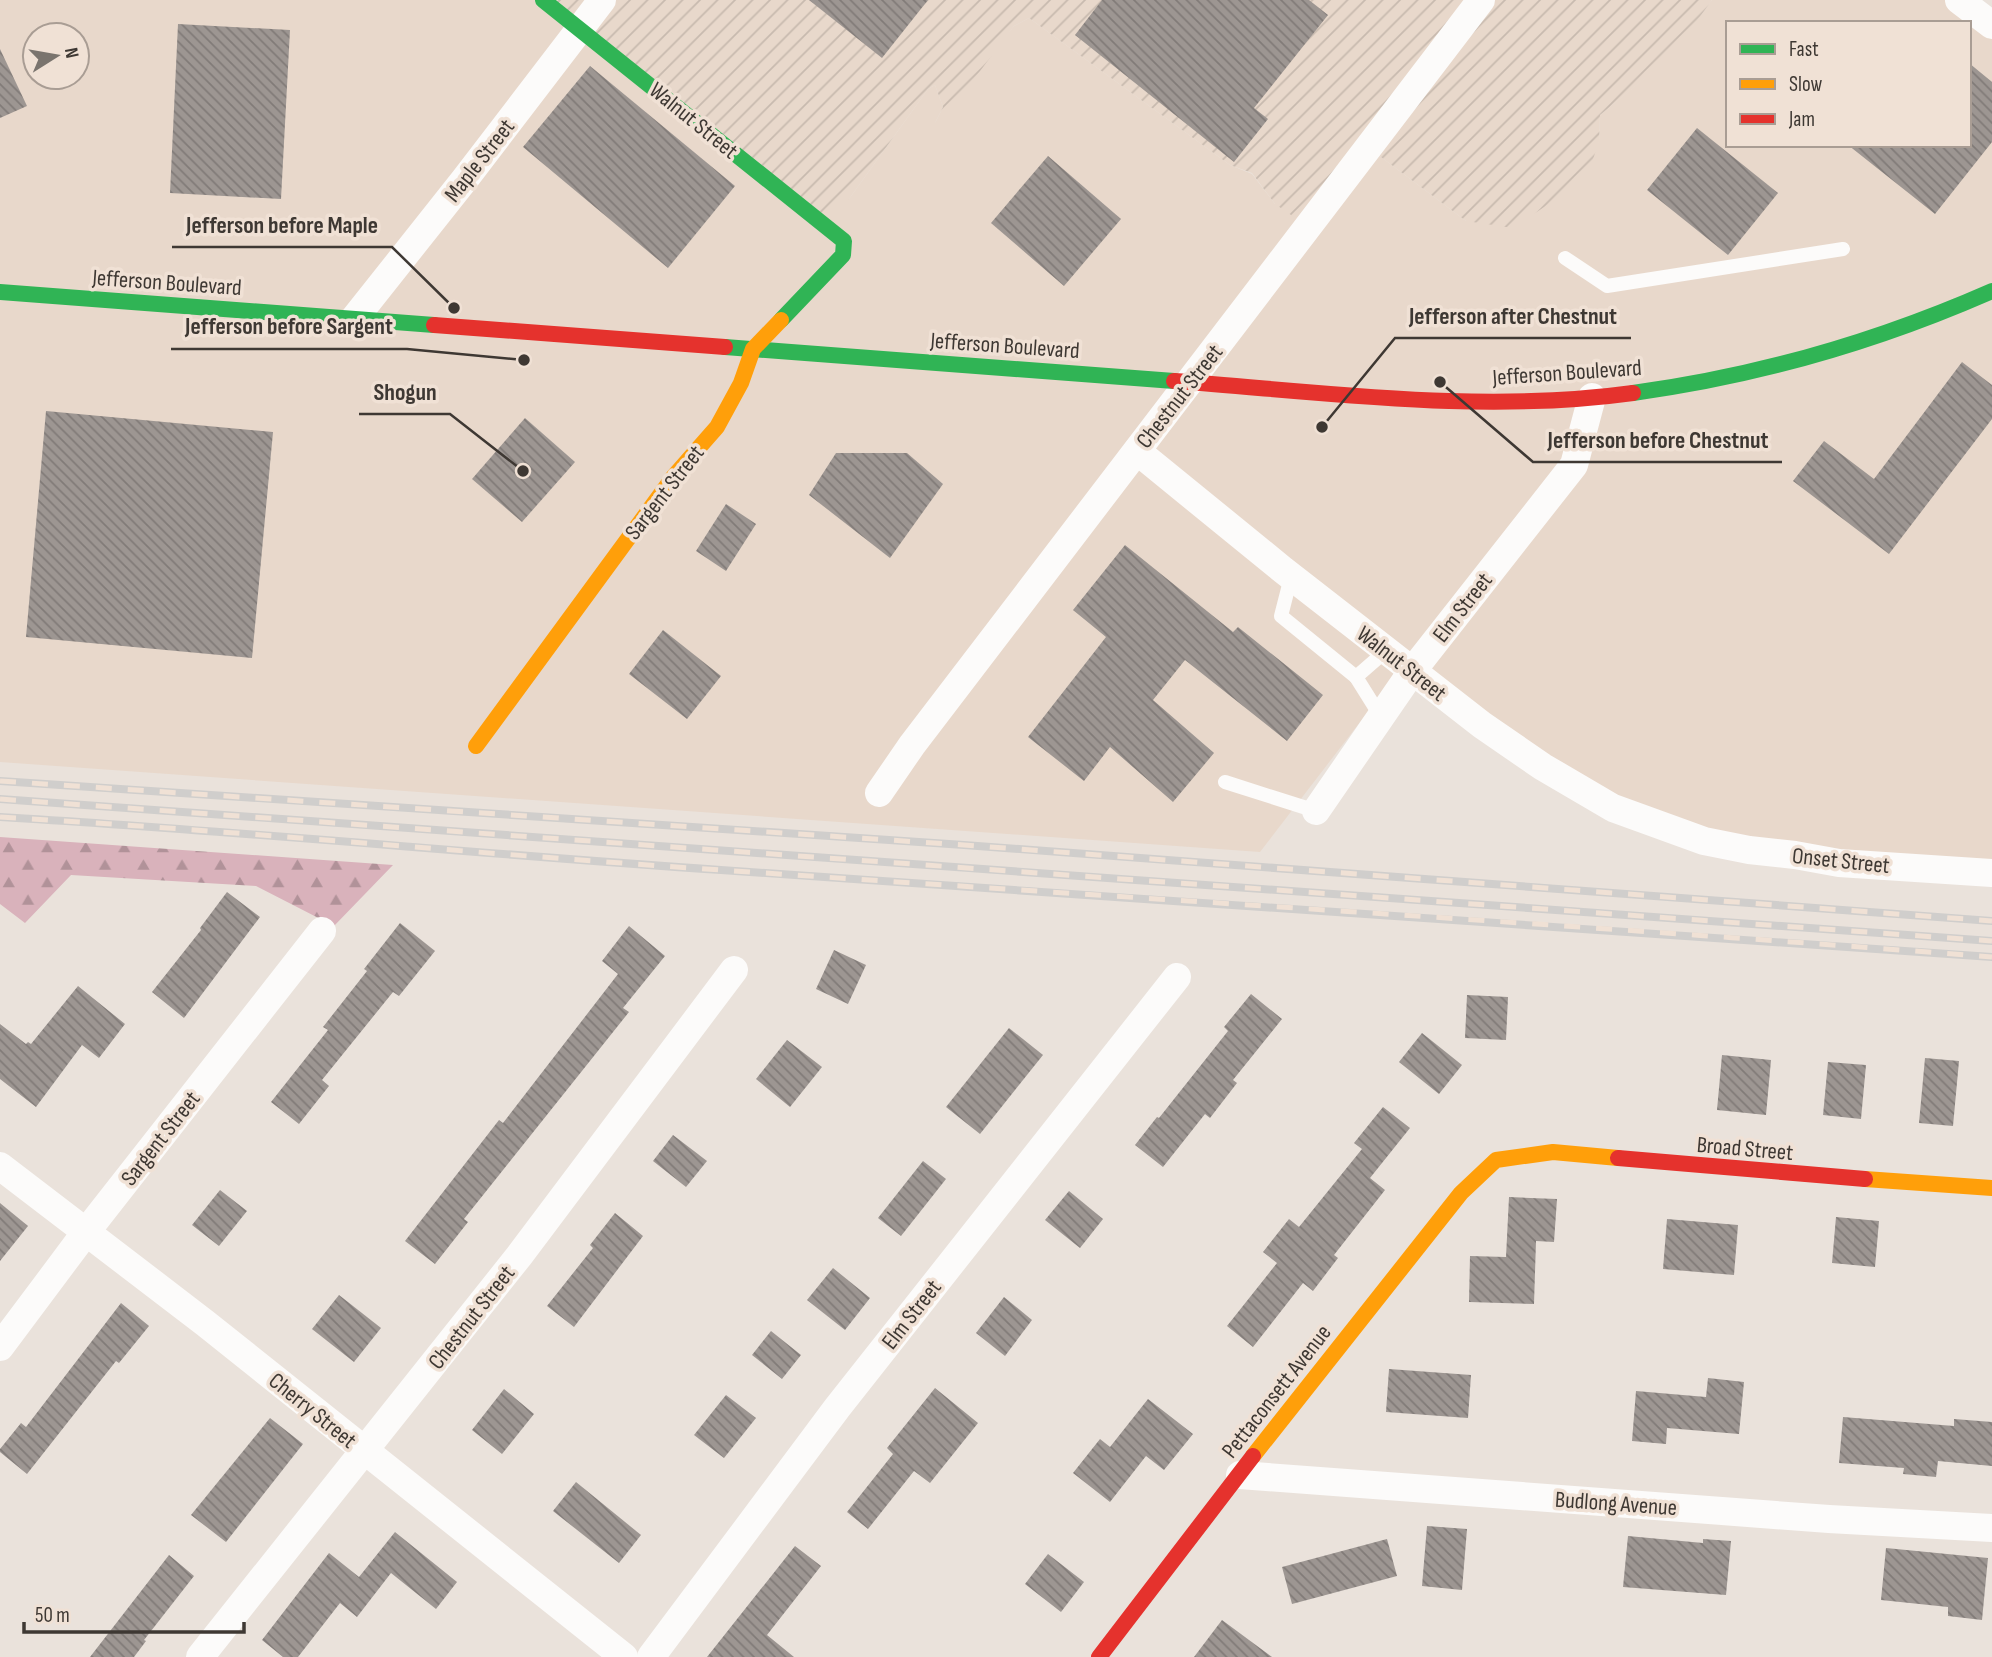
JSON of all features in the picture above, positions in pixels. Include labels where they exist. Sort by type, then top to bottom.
[{"type":"street","name":"Walnut Street","points":[[543,0],[844,240]]},
{"type":"street","name":"Maple Street","points":[[354,319],[602,0]]},
{"type":"street","name":"Chestnut Street","points":[[879,793],[912,745],[1481,0]]},
{"type":"street","points":[[1959,0],[1992,24]]},
{"type":"street","name":"Sargent Street","points":[[476,746],[666,486],[717,427],[741,383],[752,349],[836,265],[843,255],[844,240]]},
{"type":"street","name":"Jefferson Boulevard","points":[[0,292],[1442,400],[1523,401],[1592,397],[1691,384],[1795,360],[1930,318],[1992,291]]},
{"type":"street","name":"Elm Street","points":[[1316,811],[1413,670],[1574,465],[1592,397]]},
{"type":"street","name":"Walnut Street","points":[[1137,451],[1291,577],[1482,725],[1613,808],[1692,835]]},
{"type":"street","name":"Onset Street","points":[[1692,835],[1704,841],[1749,850],[1839,863],[1992,873]]},
{"type":"street","name":"Sargent Street","points":[[0,1347],[322,931]]},
{"type":"street","name":"Chestnut Street","points":[[200,1657],[519,1256],[734,970]]},
{"type":"street","name":"Elm Street","points":[[651,1657],[837,1408],[1177,977]]},
{"type":"street","name":"Broad Street","points":[[1496,1160],[1553,1152],[1790,1174],[1992,1188]]},
{"type":"street","name":"Pettaconsett Avenue","points":[[1099,1657],[1461,1193],[1496,1160]]},
{"type":"street","name":"Cherry Street","points":[[0,1166],[205,1323],[624,1657]]},
{"type":"street","name":"Budlong Avenue","points":[[1240,1475],[1829,1519],[1992,1528]]},
{"type":"lane","points":[[1565,258],[1607,286],[1843,249]]},
{"type":"lane","points":[[1291,577],[1281,616],[1356,677],[1381,717]]},
{"type":"lane","points":[[1356,677],[1387,650]]},
{"type":"lane","points":[[1225,782],[1316,811]]},
{"type":"shaded area","points":[[0,0],[544,0],[849,199],[928,89],[935,85],[943,107],[935,123],[1014,26],[1029,18],[1230,165],[1252,174],[1275,204],[1373,151],[1466,221],[1599,142],[1600,115],[1669,58],[1712,0],[1952,0],[1992,31],[1992,875],[1693,837],[1397,674],[1260,852],[0,762]]},
{"type":"shaded area","points":[[544,0],[1712,0],[1670,58],[1600,115],[1599,142],[1586,179],[1513,228],[1466,221],[1373,151],[1310,228],[1275,204],[1252,173],[1230,165],[1029,18],[1014,26],[938,127],[935,123],[943,107],[935,85],[928,89],[849,199],[823,216]]},
{"type":"green space","points":[[0,837],[393,865],[334,926],[256,886],[71,875],[25,923],[0,904]]},
{"type":"building","points":[[809,0],[928,0],[882,58]]},
{"type":"building","points":[[1102,0],[1309,0],[1328,15],[1254,108],[1268,119],[1234,162],[1075,35]]},
{"type":"building","points":[[178,24],[290,30],[281,199],[170,193]]},
{"type":"building","points":[[0,49],[27,106],[0,118]]},
{"type":"building","points":[[1971,65],[1992,82],[1992,142],[1935,214],[1851,147],[1971,147]]},
{"type":"building","points":[[590,66],[735,186],[668,268],[523,147]]},
{"type":"building","points":[[1697,128],[1778,193],[1728,255],[1647,190]]},
{"type":"building","points":[[1048,156],[1121,219],[1064,286],[991,223]]},
{"type":"building","points":[[1962,362],[1992,385],[1992,419],[1889,554],[1793,481],[1824,441],[1874,479]]},
{"type":"building","points":[[46,411],[273,432],[252,658],[26,637]]},
{"type":"building","points":[[525,418],[575,462],[522,522],[472,479]]},
{"type":"building","points":[[836,453],[907,453],[943,484],[890,558],[809,495]]},
{"type":"building","points":[[726,504],[756,524],[726,571],[696,551]]},
{"type":"building","points":[[1125,545],[1233,632],[1238,627],[1323,695],[1287,741],[1185,660],[1153,700],[1214,753],[1173,802],[1110,747],[1084,781],[1028,737],[1106,637],[1073,610]]},
{"type":"building","points":[[663,630],[721,676],[687,719],[629,674]]},
{"type":"building","points":[[227,892],[260,917],[184,1018],[152,992]]},
{"type":"building","points":[[400,923],[435,951],[399,996],[393,992],[322,1080],[329,1086],[299,1124],[271,1102],[328,1030],[323,1027]]},
{"type":"building","points":[[629,926],[665,956],[623,1008],[629,1012],[464,1219],[468,1222],[435,1264],[405,1241],[499,1120],[503,1123],[618,974],[602,961]]},
{"type":"building","points":[[834,950],[866,965],[848,1004],[816,989]]},
{"type":"building","points":[[78,986],[125,1024],[99,1058],[82,1045],[36,1107],[0,1079],[0,1024],[26,1044],[31,1044]]},
{"type":"building","points":[[1251,994],[1282,1019],[1233,1080],[1237,1083],[1210,1118],[1205,1114],[1163,1167],[1135,1145],[1228,1031],[1224,1027]]},
{"type":"building","points":[[1467,995],[1508,997],[1506,1040],[1465,1038]]},
{"type":"building","points":[[1009,1028],[1043,1055],[980,1134],[946,1107]]},
{"type":"building","points":[[1422,1033],[1462,1065],[1439,1094],[1399,1062]]},
{"type":"building","points":[[787,1040],[822,1067],[790,1107],[756,1079]]},
{"type":"building","points":[[1722,1055],[1771,1060],[1766,1115],[1717,1110]]},
{"type":"building","points":[[1925,1058],[1959,1061],[1953,1126],[1919,1123]]},
{"type":"building","points":[[1828,1062],[1866,1065],[1861,1119],[1823,1115]]},
{"type":"building","points":[[1383,1107],[1410,1128],[1370,1178],[1385,1190],[1334,1255],[1338,1258],[1313,1291],[1303,1283],[1253,1347],[1227,1326],[1277,1263],[1263,1252],[1289,1219],[1299,1227],[1362,1149],[1354,1143]]},
{"type":"building","points":[[673,1135],[707,1161],[686,1187],[653,1161]]},
{"type":"building","points":[[923,1161],[946,1179],[901,1236],[878,1218]]},
{"type":"building","points":[[220,1190],[247,1211],[219,1246],[192,1225]]},
{"type":"building","points":[[1069,1191],[1103,1219],[1080,1248],[1045,1220]]},
{"type":"building","points":[[1509,1197],[1557,1199],[1554,1242],[1536,1241],[1534,1304],[1469,1302],[1470,1256],[1506,1257]]},
{"type":"building","points":[[0,1203],[28,1226],[0,1261]]},
{"type":"building","points":[[615,1213],[643,1236],[574,1327],[547,1306],[593,1248],[590,1245]]},
{"type":"building","points":[[1836,1217],[1879,1221],[1875,1267],[1832,1263]]},
{"type":"building","points":[[1667,1219],[1738,1225],[1734,1275],[1663,1269]]},
{"type":"building","points":[[833,1268],[870,1298],[845,1330],[807,1300]]},
{"type":"building","points":[[339,1295],[381,1328],[354,1362],[312,1329]]},
{"type":"building","points":[[1004,1297],[1032,1320],[1005,1356],[976,1333]]},
{"type":"building","points":[[121,1303],[149,1326],[119,1363],[116,1361],[27,1474],[0,1452],[0,1449],[21,1423],[26,1427]]},
{"type":"building","points":[[771,1331],[801,1355],[782,1379],[752,1355]]},
{"type":"building","points":[[1389,1369],[1471,1375],[1468,1418],[1386,1412]]},
{"type":"building","points":[[1708,1378],[1744,1382],[1739,1434],[1667,1428],[1666,1444],[1632,1441],[1636,1391],[1706,1397]]},
{"type":"building","points":[[935,1388],[978,1423],[930,1483],[914,1471],[868,1529],[847,1512],[893,1454],[887,1448]]},
{"type":"building","points":[[504,1389],[534,1414],[502,1454],[472,1430]]},
{"type":"building","points":[[726,1395],[756,1418],[724,1458],[694,1435]]},
{"type":"building","points":[[1148,1399],[1193,1434],[1164,1470],[1146,1456],[1110,1502],[1073,1473],[1100,1439],[1110,1447]]},
{"type":"building","points":[[1843,1417],[1954,1426],[1954,1419],[1992,1422],[1992,1466],[1938,1461],[1936,1477],[1903,1474],[1904,1468],[1839,1463]]},
{"type":"building","points":[[270,1418],[303,1444],[226,1542],[191,1515]]},
{"type":"building","points":[[576,1482],[641,1535],[619,1563],[553,1511]]},
{"type":"building","points":[[1427,1526],[1467,1529],[1462,1590],[1422,1586]]},
{"type":"building","points":[[395,1532],[457,1582],[436,1609],[391,1573],[357,1617],[340,1603],[298,1657],[283,1657],[262,1640],[329,1553],[359,1577]]},
{"type":"building","points":[[1628,1536],[1703,1543],[1703,1539],[1731,1541],[1726,1595],[1623,1587]]},
{"type":"building","points":[[1387,1539],[1397,1576],[1292,1604],[1282,1567]]},
{"type":"building","points":[[795,1546],[821,1566],[767,1635],[794,1657],[707,1657]]},
{"type":"building","points":[[1886,1548],[1988,1558],[1982,1620],[1948,1616],[1948,1607],[1881,1600]]},
{"type":"building","points":[[1048,1554],[1084,1582],[1061,1612],[1025,1584]]},
{"type":"building","points":[[169,1555],[194,1576],[134,1657],[90,1657]]},
{"type":"building","points":[[1222,1620],[1272,1657],[1194,1657]]},
{"type":"railway","points":[[0,781],[964,845],[1992,921]]},
{"type":"railway","points":[[0,799],[1992,941]]},
{"type":"railway","points":[[0,817],[631,864],[1992,957]]},
{"type":"traffic: fast","points":[[543,0],[844,241],[843,255],[781,320]]},
{"type":"traffic: fast","points":[[1633,393],[1726,377],[1816,355],[1905,326],[1992,291]]},
{"type":"traffic: fast","points":[[0,292],[434,325]]},
{"type":"traffic: fast","points":[[725,347],[1174,381]]},
{"type":"traffic: slow","points":[[476,746],[674,476],[717,427],[741,383],[753,349],[781,320]]},
{"type":"traffic: slow","points":[[1253,1456],[1461,1193],[1496,1160],[1553,1152],[1618,1158]]},
{"type":"traffic: slow","points":[[1865,1179],[1992,1188]]},
{"type":"traffic: jam","points":[[434,325],[725,347]]},
{"type":"traffic: jam","points":[[1174,381],[1461,401],[1518,402],[1633,393]]},
{"type":"traffic: jam","points":[[1618,1158],[1865,1179]]},
{"type":"traffic: jam","points":[[1099,1657],[1253,1456]]},
{"type":"place","name":"Jefferson before Maple","points":[[454,308]]},
{"type":"place","name":"Jefferson before Sargent","points":[[524,360]]},
{"type":"place","name":"Jefferson before Chestnut","points":[[1440,382]]},
{"type":"place","name":"Jefferson after Chestnut","points":[[1322,427]]},
{"type":"place","name":"Shogun","points":[[523,471]]}]
